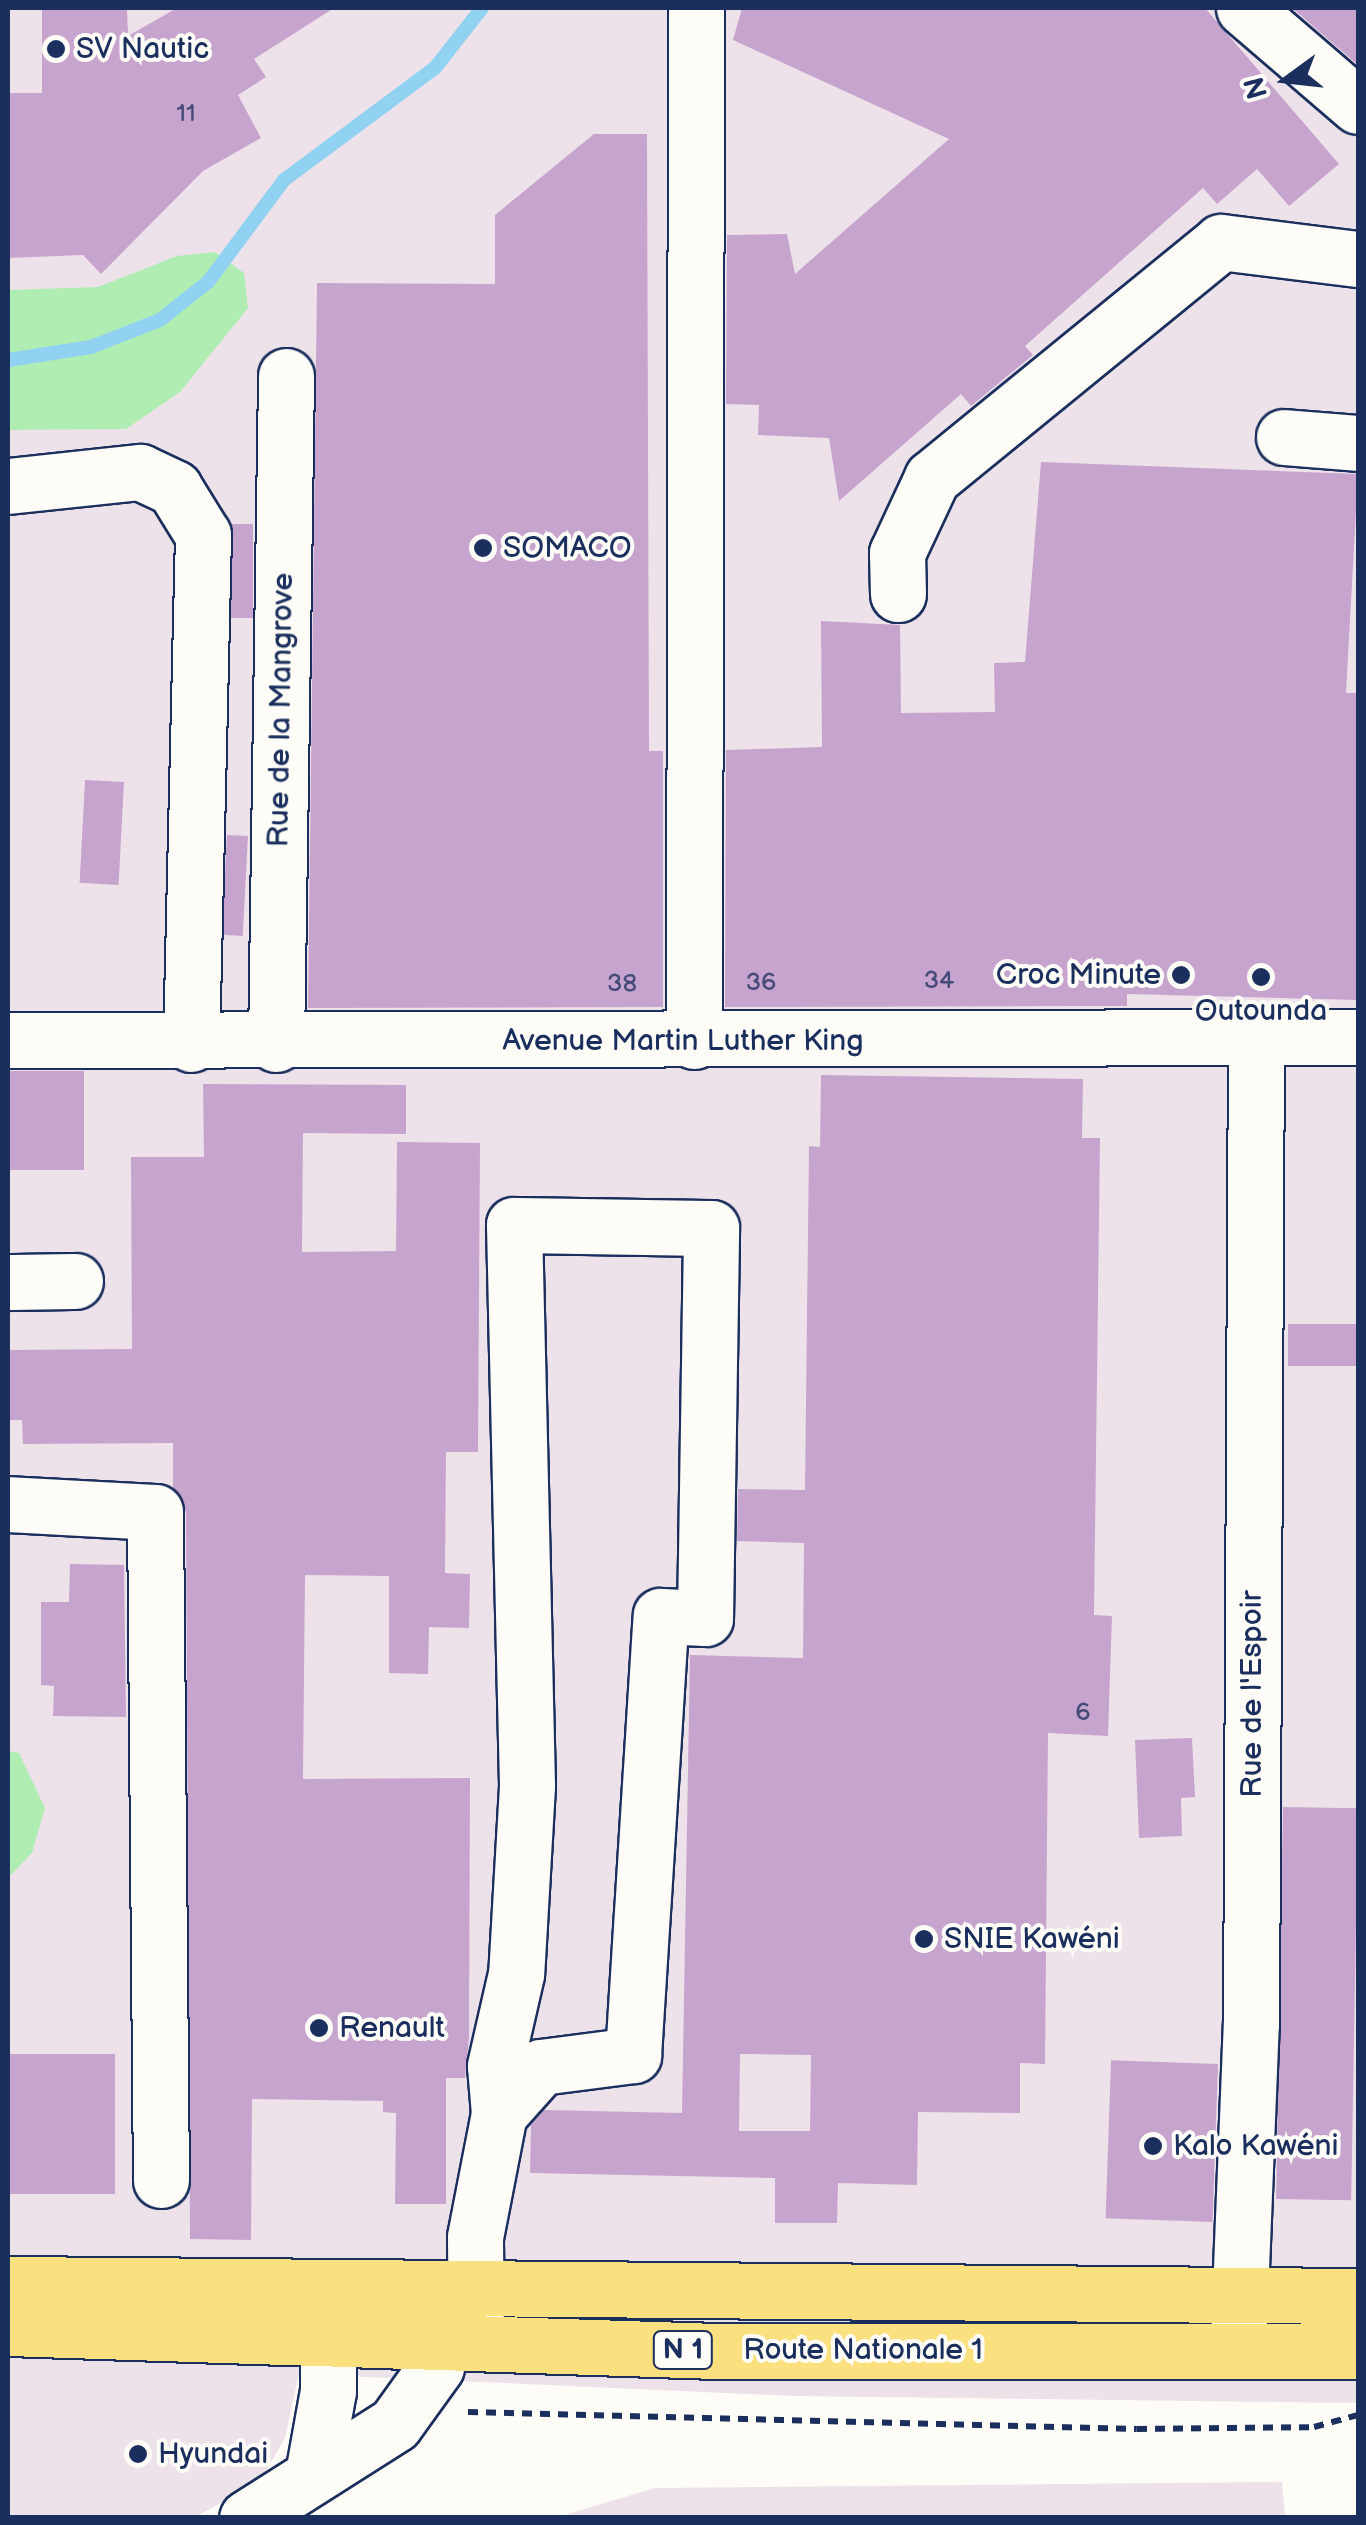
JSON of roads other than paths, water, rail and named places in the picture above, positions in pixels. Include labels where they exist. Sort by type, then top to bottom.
[{"type":"main road","name":"Route Nationale 1","points":[[8,2284],[328,2309],[457,2312],[1240,2295],[1358,2296]]},
{"type":"main road","name":"Route Nationale 1","points":[[8,2328],[328,2309]]},
{"type":"main road","name":"Route Nationale 1","points":[[457,2312],[715,2351],[1358,2351]]},
{"type":"street","points":[[694,1041],[696,8]]},
{"type":"street","points":[[1244,8],[1358,106]]},
{"type":"street","points":[[898,594],[897,553],[932,478],[1221,242],[1358,259]]},
{"type":"street","name":"Rue de la Mangrove","points":[[276,1044],[286,376]]},
{"type":"street","points":[[1284,437],[1358,443]]},
{"type":"street","points":[[8,486],[140,472],[174,488],[203,535],[192,1044]]},
{"type":"street","name":"Rue de l'Espoir","points":[[1238,2353],[1256,1036]]},
{"type":"street","name":"Avenue Martin Luther King","points":[[8,1040],[276,1044],[1358,1037]]},
{"type":"street","points":[[251,2516],[394,2424],[436,2367],[457,2312],[475,2237],[499,2114],[496,2066],[516,1974],[527,1786],[514,1225],[711,1228],[705,1618],[662,1616],[633,2054],[541,2067],[499,2114]]},
{"type":"street","points":[[8,1282],[75,1281]]},
{"type":"street","points":[[8,1504],[156,1512],[161,2180]]},
{"type":"street","points":[[314,2474],[328,2309]]},
{"type":"waterway","points":[[8,360],[91,347],[160,320],[208,282],[284,180],[435,68],[482,8]]},
{"type":"place","name":"SV Nautic","points":[[56,49]]},
{"type":"place","name":"SOMACO","points":[[483,548]]},
{"type":"place","name":"Croc Minute","points":[[1181,975]]},
{"type":"place","name":"Outounda","points":[[1261,977]]},
{"type":"place","name":"SNIE Kawéni","points":[[924,1939]]},
{"type":"place","name":"Renault","points":[[319,2028]]},
{"type":"place","name":"Kalo Kawéni","points":[[1153,2146]]},
{"type":"place","name":"Hyundai","points":[[138,2454]]}]
